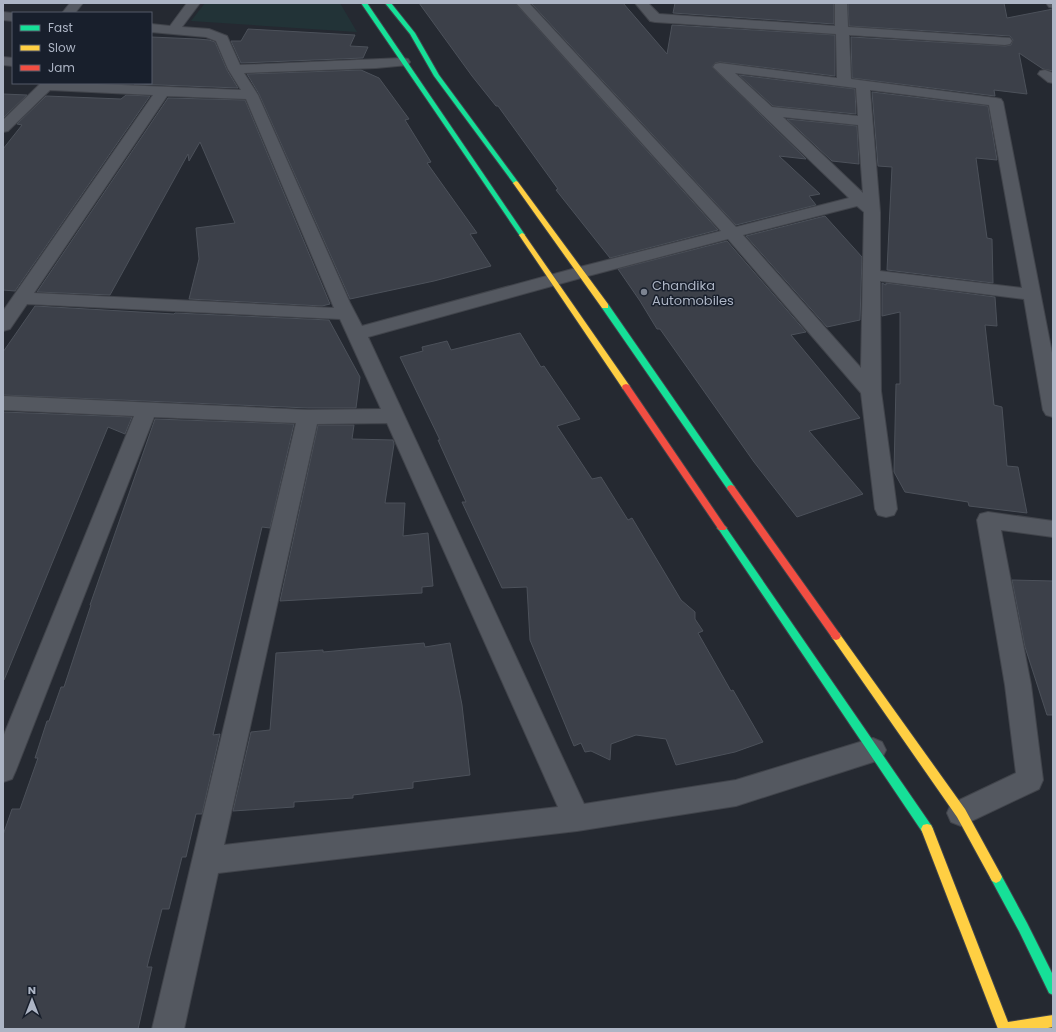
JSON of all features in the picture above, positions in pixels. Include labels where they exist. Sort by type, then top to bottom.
[{"type":"main road","points":[[364,3],[927,829],[1005,1029],[1053,1020]]},
{"type":"main road","points":[[388,3],[412,33],[436,75],[582,272],[770,544],[961,813],[1024,927],[1053,989]]},
{"type":"street","points":[[69,12],[78,3]]},
{"type":"street","points":[[173,30],[194,3]]},
{"type":"street","points":[[522,3],[732,233],[871,390]]},
{"type":"street","points":[[641,3],[655,18],[1005,41]]},
{"type":"street","points":[[842,3],[844,83]]},
{"type":"street","points":[[152,28],[209,33],[222,39],[235,69],[251,96],[346,314],[357,334],[577,818]]},
{"type":"street","points":[[235,69],[403,62]]},
{"type":"street","points":[[866,206],[768,111],[720,67],[996,102],[1053,410]]},
{"type":"street","points":[[4,127],[47,84],[162,92],[251,96]]},
{"type":"street","points":[[863,85],[866,121],[866,206],[872,275],[871,390],[886,509]]},
{"type":"street","points":[[3,325],[162,92]]},
{"type":"street","points":[[768,111],[866,121]]},
{"type":"street","points":[[357,334],[582,272],[732,233],[866,206]]},
{"type":"street","points":[[872,275],[1032,295]]},
{"type":"street","points":[[21,298],[346,314]]},
{"type":"street","points":[[3,403],[308,417],[394,416]]},
{"type":"street","points":[[3,770],[147,409]]},
{"type":"street","points":[[168,1029],[308,417]]},
{"type":"street","points":[[961,813],[1030,780],[1018,684],[988,520],[1053,528]]},
{"type":"street","points":[[207,862],[577,818],[736,793],[873,750]]},
{"type":"shaded area","points":[[205,3],[340,3],[357,32],[191,21]]},
{"type":"building","points":[[419,3],[515,3],[718,230],[610,258],[556,190],[558,189],[498,106],[496,106],[472,76]]},
{"type":"building","points":[[531,3],[623,3],[667,54],[672,25],[835,35],[835,76],[720,62],[715,63],[712,67],[806,159],[779,156],[820,194],[809,196],[816,205],[736,225]]},
{"type":"building","points":[[675,3],[834,3],[834,24],[673,13]]},
{"type":"building","points":[[848,3],[1004,3],[1007,18],[1053,9],[1053,71],[1043,69],[1019,53],[1027,94],[994,90],[995,96],[852,78],[851,37],[1005,46],[1011,45],[1013,40],[1010,36],[849,26]]},
{"type":"building","points":[[248,29],[355,35],[350,46],[368,47],[363,58],[241,63],[231,41],[241,41]]},
{"type":"building","points":[[152,37],[197,39],[215,42],[227,70],[238,88],[134,84],[152,84]]},
{"type":"building","points":[[361,70],[379,78],[409,119],[405,120],[431,162],[427,163],[477,233],[470,234],[491,266],[434,281],[350,299],[259,94],[247,74]]},
{"type":"building","points":[[739,75],[855,89],[856,114],[773,106]]},
{"type":"building","points":[[872,92],[988,106],[997,160],[976,158],[987,238],[992,239],[993,283],[887,270],[892,167],[878,166]]},
{"type":"building","points":[[3,94],[27,95],[3,118]]},
{"type":"building","points":[[126,95],[150,96],[15,291],[3,290],[3,149],[22,125],[17,124],[46,96],[121,99]]},
{"type":"building","points":[[168,98],[245,100],[330,304],[322,306],[189,299],[199,259],[196,228],[235,223],[200,142],[189,161],[188,154],[110,295],[37,292]]},
{"type":"building","points":[[787,119],[857,126],[859,164],[832,161]]},
{"type":"building","points":[[825,216],[862,257],[860,320],[827,327],[746,236]]},
{"type":"building","points":[[727,241],[806,332],[791,335],[860,418],[809,431],[863,494],[797,517],[754,462],[660,329],[657,329],[618,269]]},
{"type":"building","points":[[882,283],[886,285],[886,283],[995,297],[997,326],[985,325],[994,405],[1002,407],[1007,466],[1018,467],[1027,513],[969,506],[968,502],[905,492],[894,472],[896,384],[900,384],[900,312],[882,316]]},
{"type":"building","points":[[35,306],[174,314],[329,320],[360,377],[356,408],[308,408],[3,395],[3,352]]},
{"type":"building","points":[[520,333],[541,367],[544,366],[580,419],[557,426],[592,479],[601,477],[628,520],[632,518],[681,600],[695,612],[695,619],[703,631],[698,633],[731,691],[733,690],[763,742],[735,752],[676,765],[666,739],[636,735],[611,744],[610,760],[591,751],[585,752],[581,743],[574,746],[530,640],[527,587],[502,588],[462,502],[466,502],[438,440],[440,440],[400,357],[423,351],[422,347],[447,341],[451,350]]},
{"type":"building","points":[[3,412],[132,417],[125,434],[108,427],[4,680],[3,680]]},
{"type":"building","points":[[155,419],[294,424],[270,528],[262,527],[213,735],[220,734],[202,814],[196,814],[186,857],[182,857],[169,909],[162,909],[147,967],[152,967],[138,1029],[3,1029],[3,835],[12,809],[20,809],[38,758],[35,758],[47,721],[49,721],[61,687],[64,687],[90,605]]},
{"type":"building","points":[[318,425],[354,425],[352,439],[393,440],[394,444],[385,503],[405,503],[403,536],[428,533],[433,586],[422,587],[422,593],[280,601]]},
{"type":"building","points":[[1012,580],[1053,581],[1053,715],[1047,715],[1025,647]]},
{"type":"building","points":[[424,643],[425,647],[450,643],[462,705],[470,775],[413,782],[413,788],[353,795],[353,798],[294,802],[294,807],[233,811],[251,732],[270,730],[276,653],[323,650],[323,652]]},
{"type":"traffic: fast","points":[[364,3],[522,235]]},
{"type":"traffic: fast","points":[[388,3],[412,33],[436,75],[516,183]]},
{"type":"traffic: fast","points":[[605,306],[731,488]]},
{"type":"traffic: fast","points":[[722,528],[927,829]]},
{"type":"traffic: fast","points":[[996,877],[1023,927],[1053,989]]},
{"type":"traffic: slow","points":[[516,183],[605,306]]},
{"type":"traffic: slow","points":[[522,235],[626,387]]},
{"type":"traffic: slow","points":[[836,636],[961,813],[996,877]]},
{"type":"traffic: slow","points":[[927,829],[1004,1029]]},
{"type":"traffic: slow","points":[[1005,1029],[1053,1021]]},
{"type":"traffic: jam","points":[[626,387],[722,528]]},
{"type":"traffic: jam","points":[[731,488],[836,636]]},
{"type":"place","name":"Chandika Automobiles","points":[[644,292]]}]
